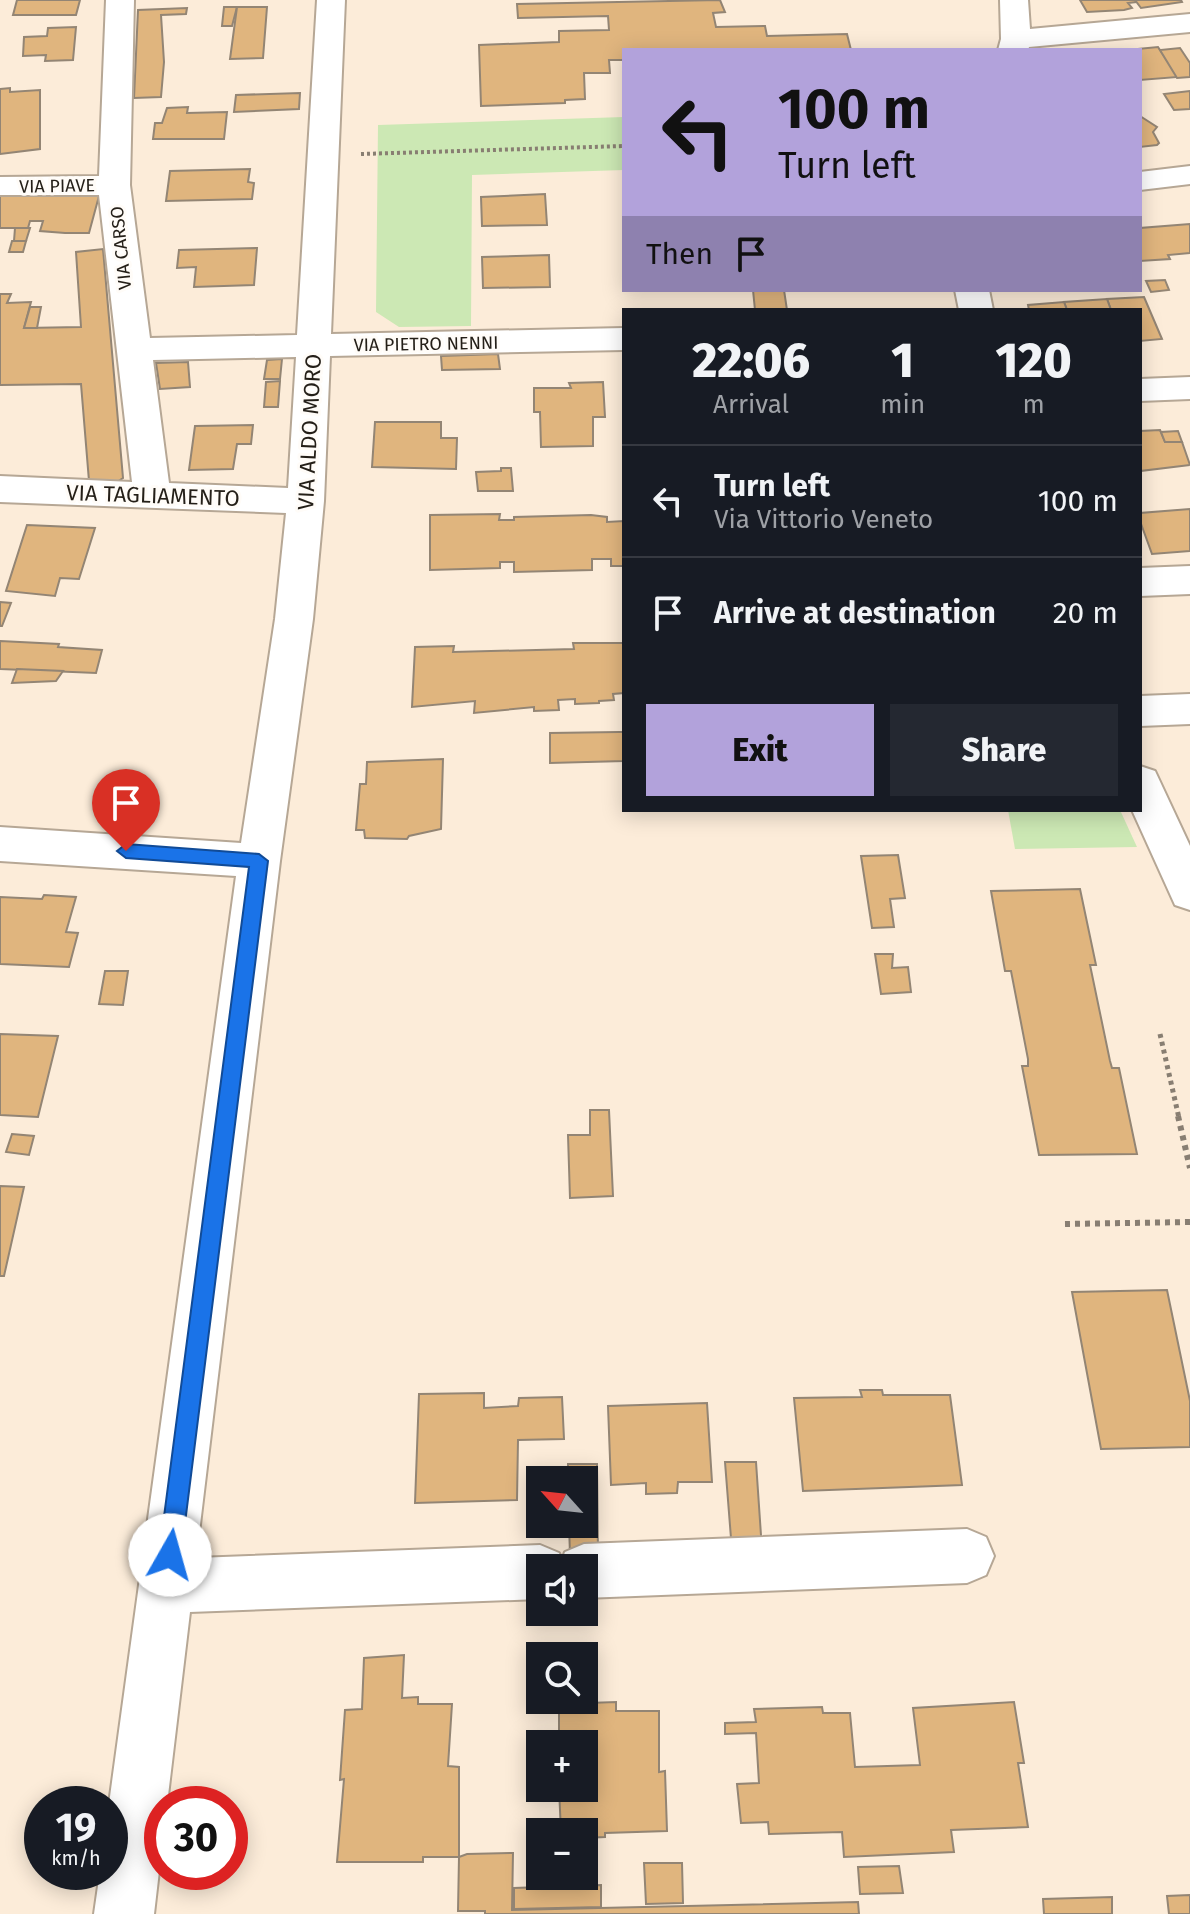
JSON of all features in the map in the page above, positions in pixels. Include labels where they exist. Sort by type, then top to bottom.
[{"type":"street","name":"VIA CARSO","points":[[120,0],[114,185],[132,349],[170,496]]},
{"type":"street","name":"VIA ALDO MORO","points":[[124,1914],[259,861],[291,642],[306,501],[331,0]]},
{"type":"street","points":[[1014,0],[1014,45],[1190,23]]},
{"type":"street","points":[[1142,181],[1190,175]]},
{"type":"street","name":"VIA PIAVE","points":[[0,186],[114,185]]},
{"type":"street","name":"VIA PIETRO NENNI","points":[[132,349],[622,339]]},
{"type":"street","points":[[1142,390],[1190,388]]},
{"type":"street","name":"VIA TAGLIAMENTO","points":[[0,489],[306,501]]},
{"type":"street","points":[[1142,582],[1190,580]]},
{"type":"street","points":[[1142,711],[1190,709]]},
{"type":"street","points":[[1142,786],[1190,893]]},
{"type":"street","points":[[0,844],[259,861]]},
{"type":"street","points":[[598,1570],[967,1556]]},
{"type":"street","points":[[165,1586],[526,1573]]},
{"type":"path","points":[[324,155],[622,146]]},
{"type":"path","points":[[1160,1034],[1190,1168]]},
{"type":"path","points":[[1065,1224],[1190,1222]]},
{"type":"green space","points":[[622,117],[622,170],[472,175],[471,326],[399,327],[376,312],[378,125]]},
{"type":"green space","points":[[1008,812],[1121,812],[1137,847],[1015,849]]},
{"type":"building","points":[[17,0],[80,0],[76,15],[13,15]]},
{"type":"building","points":[[720,0],[725,12],[713,13],[716,27],[765,26],[767,36],[847,34],[850,48],[622,48],[622,60],[609,60],[610,73],[584,73],[585,99],[565,100],[565,103],[481,106],[479,45],[559,42],[559,31],[609,30],[608,16],[518,18],[517,4]]},
{"type":"building","points":[[1080,0],[1137,2],[1128,3],[1132,8],[1124,10],[1087,12]]},
{"type":"building","points":[[1135,0],[1181,0],[1182,2],[1141,8]]},
{"type":"building","points":[[224,7],[237,7],[232,26],[222,26]]},
{"type":"building","points":[[237,7],[267,7],[263,58],[230,59]]},
{"type":"building","points":[[187,8],[186,14],[161,15],[164,62],[161,97],[134,98],[138,10]]},
{"type":"building","points":[[76,27],[73,60],[45,61],[46,55],[23,56],[24,37],[47,36],[48,28]]},
{"type":"building","points":[[1158,47],[1178,77],[1142,80],[1142,49]]},
{"type":"building","points":[[1180,48],[1190,63],[1190,77],[1177,78],[1160,50]]},
{"type":"building","points":[[10,88],[10,92],[40,90],[40,149],[0,154],[0,89]]},
{"type":"building","points":[[1190,91],[1190,109],[1174,110],[1164,94]]},
{"type":"building","points":[[300,93],[299,109],[234,112],[236,95]]},
{"type":"building","points":[[188,107],[187,113],[227,112],[224,139],[153,139],[155,123],[162,123],[167,108]]},
{"type":"building","points":[[1142,117],[1157,127],[1153,132],[1159,143],[1142,147]]},
{"type":"building","points":[[250,169],[248,182],[254,183],[252,199],[166,201],[170,171]]},
{"type":"building","points":[[545,194],[547,225],[482,226],[481,197]]},
{"type":"building","points":[[0,196],[99,196],[89,233],[65,233],[40,231],[43,221],[30,221],[28,228],[0,228]]},
{"type":"building","points":[[1190,224],[1190,253],[1168,255],[1170,259],[1142,261],[1142,228]]},
{"type":"building","points":[[15,228],[30,228],[26,241],[14,241]]},
{"type":"building","points":[[12,241],[26,241],[23,252],[9,252]]},
{"type":"building","points":[[257,248],[254,285],[194,287],[196,267],[177,268],[179,250]]},
{"type":"building","points":[[103,249],[123,478],[117,482],[89,481],[81,384],[0,385],[0,294],[11,294],[7,303],[31,302],[24,328],[81,327],[76,252]]},
{"type":"building","points":[[549,255],[550,287],[483,288],[482,257]]},
{"type":"building","points":[[1165,280],[1169,290],[1151,292],[1146,281]]},
{"type":"building","points":[[753,292],[784,292],[787,308],[755,308]]},
{"type":"building","points":[[1144,297],[1162,339],[1142,341],[1142,308],[1110,308],[1107,299]]},
{"type":"building","points":[[1107,299],[1110,308],[1066,308],[1064,302]]},
{"type":"building","points":[[1064,302],[1066,308],[1029,308],[1028,305]]},
{"type":"building","points":[[30,307],[41,307],[37,328],[24,328]]},
{"type":"building","points":[[498,354],[500,369],[442,370],[441,356]]},
{"type":"building","points":[[282,359],[280,379],[264,379],[267,360]]},
{"type":"building","points":[[188,362],[190,387],[160,389],[156,363]]},
{"type":"building","points":[[280,381],[278,407],[264,407],[266,382]]},
{"type":"building","points":[[603,382],[605,417],[593,417],[593,446],[541,447],[540,412],[534,412],[534,388],[571,388],[569,383]]},
{"type":"building","points":[[375,422],[441,422],[441,438],[457,438],[456,469],[372,467]]},
{"type":"building","points":[[253,425],[251,444],[237,444],[233,469],[189,470],[195,426]]},
{"type":"building","points":[[1160,430],[1165,442],[1182,442],[1190,465],[1142,471],[1142,431]]},
{"type":"building","points":[[1178,431],[1182,442],[1165,442],[1161,432]]},
{"type":"building","points":[[501,468],[511,468],[513,491],[478,491],[476,472],[501,471]]},
{"type":"building","points":[[1190,509],[1190,551],[1152,554],[1142,526],[1142,513]]},
{"type":"building","points":[[500,514],[499,520],[514,520],[514,517],[607,517],[607,522],[622,521],[622,566],[611,566],[611,559],[592,559],[592,570],[514,572],[514,562],[500,562],[500,568],[430,570],[430,515]]},
{"type":"building","points":[[27,525],[95,528],[79,579],[60,578],[55,596],[6,591]]},
{"type":"building","points":[[0,602],[11,603],[2,626],[0,626]]},
{"type":"building","points":[[0,641],[102,650],[96,673],[0,669]]},
{"type":"building","points":[[573,643],[622,643],[622,693],[613,694],[614,700],[599,703],[575,704],[575,699],[558,700],[559,710],[534,711],[534,707],[474,713],[475,701],[412,707],[415,647],[454,646],[453,652],[574,649]]},
{"type":"building","points":[[17,669],[63,671],[56,681],[12,683]]},
{"type":"building","points":[[622,732],[622,761],[550,763],[550,733]]},
{"type":"building","points":[[443,759],[441,829],[407,839],[365,838],[364,830],[356,830],[360,784],[366,784],[367,762]]},
{"type":"building","points":[[898,855],[905,898],[890,899],[894,927],[872,928],[861,856]]},
{"type":"building","points":[[1080,889],[1096,965],[1090,965],[1110,1061],[1112,1068],[1119,1068],[1137,1154],[1039,1155],[1022,1066],[1028,1066],[1028,1059],[1011,971],[1005,971],[991,891]]},
{"type":"building","points":[[44,895],[76,897],[66,932],[78,933],[69,967],[0,964],[0,897],[42,899]]},
{"type":"building","points":[[875,954],[893,954],[892,968],[908,967],[911,992],[881,994]]},
{"type":"building","points":[[105,971],[128,971],[123,1005],[99,1004]]},
{"type":"building","points":[[0,1034],[58,1036],[38,1117],[0,1115]]},
{"type":"building","points":[[590,1110],[609,1110],[613,1196],[570,1198],[568,1135],[590,1135]]},
{"type":"building","points":[[12,1134],[34,1136],[29,1155],[6,1152]]},
{"type":"building","points":[[0,1186],[24,1187],[4,1276],[0,1276]]},
{"type":"building","points":[[1167,1290],[1190,1401],[1190,1447],[1101,1449],[1072,1292]]},
{"type":"building","points":[[860,1390],[882,1390],[883,1395],[950,1395],[962,1485],[803,1491],[794,1398],[862,1397]]},
{"type":"building","points":[[484,1393],[484,1408],[518,1406],[519,1398],[562,1397],[564,1439],[518,1440],[517,1500],[415,1503],[419,1394]]},
{"type":"building","points":[[707,1403],[712,1482],[678,1482],[677,1493],[646,1494],[646,1483],[611,1485],[608,1406]]},
{"type":"building","points":[[725,1462],[756,1462],[762,1550],[732,1551]]},
{"type":"building","points":[[568,1464],[597,1464],[597,1466]]},
{"type":"building","points":[[569,1538],[598,1538],[598,1554],[570,1554]]},
{"type":"building","points":[[404,1655],[402,1698],[418,1697],[418,1704],[452,1704],[448,1766],[459,1767],[459,1857],[423,1857],[423,1862],[337,1862],[344,1779],[340,1780],[345,1710],[362,1709],[364,1658]]},
{"type":"building","points":[[616,1702],[616,1711],[659,1711],[659,1772],[665,1771],[667,1831],[605,1833],[605,1837],[598,1837],[598,1818],[560,1818],[560,1802],[598,1802],[598,1730],[559,1730],[559,1714],[598,1714],[598,1703]]},
{"type":"building","points":[[1014,1702],[1024,1763],[1018,1763],[1028,1827],[951,1830],[954,1852],[844,1857],[842,1832],[769,1834],[768,1822],[741,1823],[737,1784],[759,1783],[756,1733],[725,1734],[725,1723],[756,1722],[754,1709],[822,1707],[823,1713],[850,1713],[855,1767],[920,1765],[913,1708]]},
{"type":"building","points":[[513,1853],[512,1910],[858,1902],[859,1914],[485,1914],[485,1911],[458,1911],[459,1857],[467,1854]]},
{"type":"building","points":[[644,1863],[682,1863],[683,1903],[646,1904]]},
{"type":"building","points":[[899,1866],[903,1893],[860,1894],[858,1867]]},
{"type":"building","points":[[598,1885],[601,1885],[601,1907],[514,1909],[514,1888],[598,1890]]},
{"type":"building","points":[[1190,1895],[1190,1914],[1169,1914],[1167,1896]]},
{"type":"building","points":[[1112,1897],[1112,1914],[1044,1914],[1043,1899]]},
{"type":"route","points":[[126,851],[259,861],[170,1555]]}]
